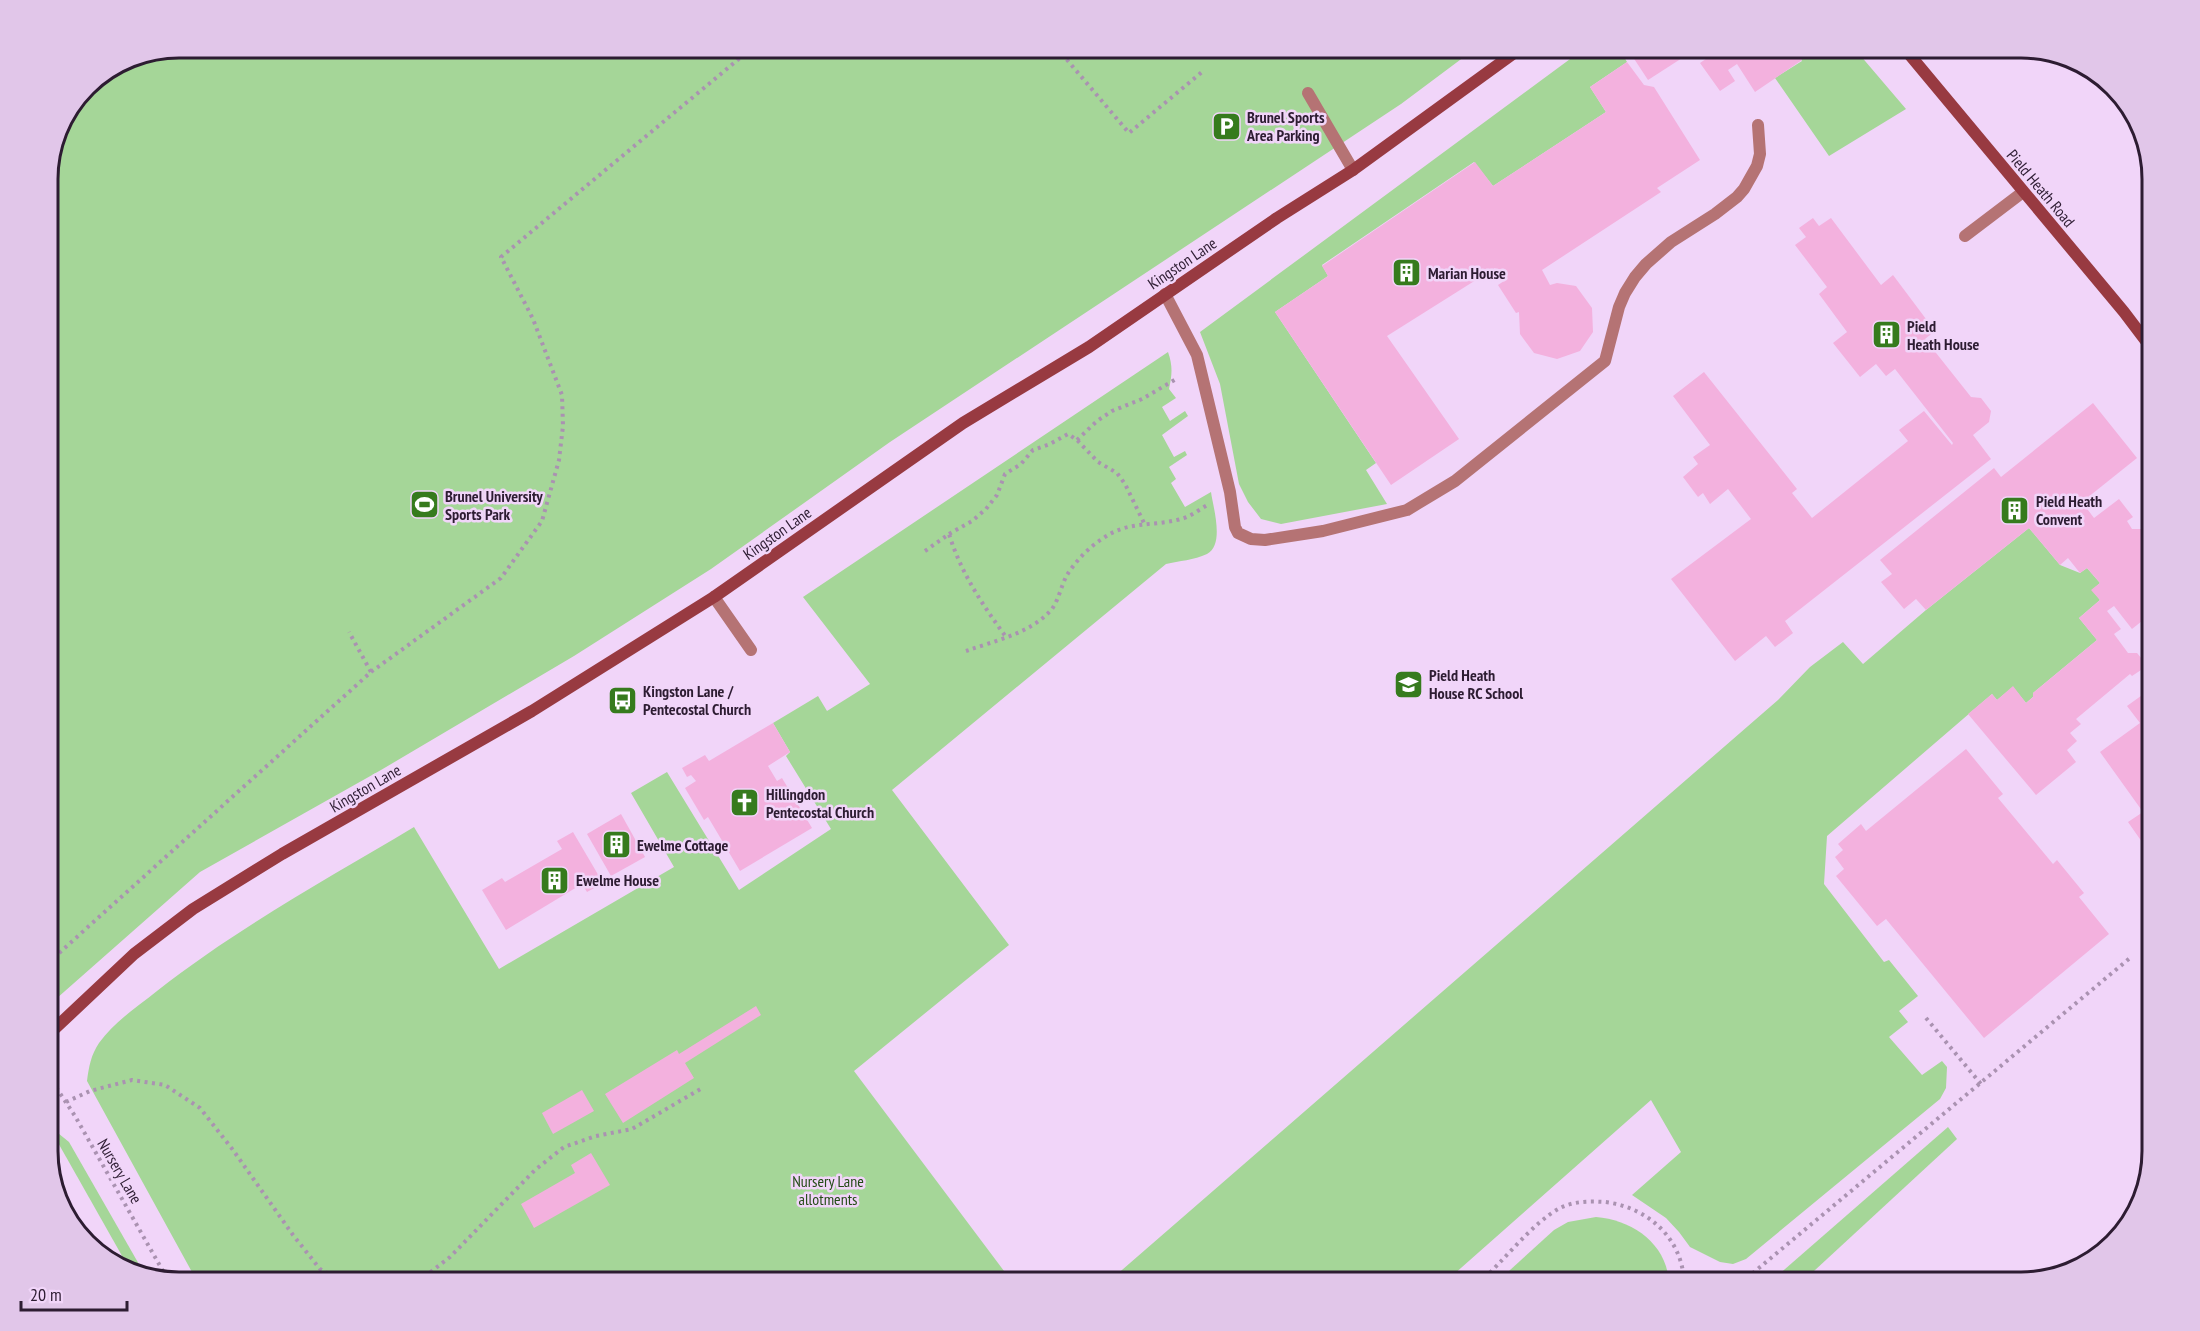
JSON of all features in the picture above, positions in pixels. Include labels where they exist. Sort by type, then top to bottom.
[{"type":"street","name":"Kingston Lane","points":[[59,1025],[134,954],[193,909],[282,854],[532,711],[714,597],[963,423],[1089,347],[1353,170],[1507,58]]},
{"type":"street","name":"Pield Heath Road","points":[[1912,58],[2141,336]]},
{"type":"lane","points":[[1308,93],[1353,170]]},
{"type":"lane","points":[[1165,294],[1197,355],[1238,533],[1248,538],[1265,540],[1323,531],[1407,510],[1455,481],[1605,361],[1618,307],[1624,293],[1641,271],[1671,242],[1714,214],[1744,189],[1754,172],[1760,154],[1758,125]]},
{"type":"lane","points":[[1965,236],[2023,192]]},
{"type":"lane","points":[[714,597],[751,650]]},
{"type":"path","points":[[59,953],[371,672],[501,578],[542,521],[559,460],[563,426],[562,395],[533,319],[501,257],[739,59]]},
{"type":"path","points":[[1066,59],[1129,133],[1202,72]]},
{"type":"path","points":[[1077,440],[1097,421],[1112,411],[1142,399],[1199,364]]},
{"type":"path","points":[[925,551],[986,509],[997,495],[1005,474],[1021,464],[1033,450],[1068,434],[1098,462],[1117,473],[1125,484],[1144,524]]},
{"type":"path","points":[[966,651],[1027,628],[1052,609],[1066,576],[1076,563],[1099,540],[1117,529],[1184,519],[1230,492]]},
{"type":"path","points":[[949,534],[967,578],[1006,637]]},
{"type":"path","points":[[349,632],[371,672]]},
{"type":"path","points":[[1754,1273],[2142,949]]},
{"type":"path","points":[[1926,1018],[1981,1084]]},
{"type":"path","points":[[66,1102],[90,1091],[132,1080],[165,1085],[200,1108],[233,1150],[287,1227],[320,1269],[327,1273]]},
{"type":"path","points":[[429,1273],[450,1257],[535,1170],[564,1147],[596,1136],[632,1129],[704,1087]]},
{"type":"path","name":"Nursery Lane","points":[[59,1092],[163,1271]]},
{"type":"path","points":[[1489,1273],[1548,1215],[1569,1204],[1587,1201],[1610,1203],[1641,1212],[1666,1234],[1675,1247],[1684,1273]]},
{"type":"green space","name":"Brunel University Sports Park","points":[[1462,58],[1401,104],[890,442],[711,569],[574,656],[381,770],[200,872],[59,996],[59,172],[63,148],[71,126],[94,94],[112,79],[148,63],[172,59]]},
{"type":"green space","points":[[1571,58],[1625,58],[1627,62],[1590,87],[1606,112],[1493,186],[1474,162],[1322,265],[1328,276],[1275,312],[1376,463],[1366,470],[1387,504],[1281,524],[1261,519],[1248,502],[1239,484],[1220,384],[1200,332]]},
{"type":"green space","points":[[1800,58],[1863,58],[1906,109],[1829,156],[1775,78],[1802,61]]},
{"type":"green space","name":"Nursery Lane allotments","points":[[1168,352],[1171,362],[1169,389],[1176,398],[1162,407],[1170,421],[1185,411],[1188,416],[1162,435],[1174,457],[1185,451],[1187,455],[1169,467],[1176,479],[1171,483],[1185,507],[1211,492],[1217,525],[1216,543],[1207,554],[1166,564],[892,790],[1009,945],[854,1071],[1006,1273],[193,1273],[87,1081],[94,1052],[112,1028],[187,968],[219,946],[414,827],[499,969],[674,867],[631,793],[667,772],[739,890],[831,829],[786,756],[790,752],[773,723],[818,696],[827,711],[870,684],[803,597]]},
{"type":"green space","points":[[2029,528],[2060,565],[2080,573],[2087,568],[2100,583],[2092,590],[2100,600],[2079,618],[2097,640],[2033,693],[2033,697],[2026,703],[2013,687],[1997,700],[1992,694],[1827,836],[1824,884],[1884,962],[1889,960],[1918,996],[1899,1011],[1908,1022],[1889,1037],[1922,1075],[1942,1061],[1947,1067],[1946,1088],[1940,1099],[1746,1259],[1733,1264],[1720,1262],[1690,1247],[1666,1218],[1632,1195],[1681,1152],[1651,1100],[1455,1273],[1119,1273],[1778,700],[1810,667],[1843,642],[1863,664],[1926,610]]},
{"type":"green space","points":[[1948,1127],[1957,1139],[1812,1273],[1780,1273]]},
{"type":"green space","points":[[59,1134],[69,1142],[140,1265],[123,1258],[59,1144]]},
{"type":"green space","points":[[1596,1217],[1623,1223],[1635,1229],[1655,1246],[1668,1273],[1507,1273],[1554,1230],[1568,1222]]},
{"type":"building","points":[[1634,58],[1682,58],[1648,80]]},
{"type":"building","points":[[1707,58],[1801,58],[1802,60],[1755,92],[1737,64],[1728,70],[1735,81],[1720,91],[1700,63]]},
{"type":"building","name":"Marian House","points":[[1627,62],[1644,85],[1654,87],[1700,160],[1657,188],[1661,192],[1542,270],[1550,285],[1557,283],[1576,286],[1592,308],[1593,332],[1580,351],[1557,359],[1534,353],[1520,334],[1519,312],[1516,313],[1498,285],[1504,281],[1495,268],[1387,336],[1459,439],[1391,485],[1275,312],[1328,276],[1322,266],[1475,162],[1493,186],[1606,112],[1590,87]]},
{"type":"building","points":[[1813,218],[1819,226],[1831,218],[1881,285],[1893,275],[1935,331],[1925,339],[1971,397],[1981,398],[1991,411],[1989,422],[1973,435],[1991,459],[1785,621],[1793,633],[1775,647],[1766,636],[1735,661],[1671,579],[1751,519],[1728,489],[1710,504],[1703,493],[1698,497],[1683,477],[1698,464],[1693,457],[1710,445],[1673,396],[1704,372],[1797,489],[1792,493],[1812,518],[1908,441],[1899,430],[1924,411],[1952,445],[1953,443],[1895,369],[1886,376],[1876,364],[1860,377],[1833,343],[1847,332],[1819,294],[1827,287],[1795,245],[1806,237],[1799,228]]},
{"type":"building","name":"Pield Heath Convent","points":[[2093,403],[2137,458],[2082,502],[2094,518],[2119,499],[2133,517],[2127,521],[2132,529],[2141,530],[2141,621],[2132,629],[2114,606],[2107,611],[2121,629],[2114,634],[2128,653],[2137,653],[2141,658],[2141,670],[2132,676],[2130,674],[2076,719],[2081,724],[2070,733],[2077,741],[2067,750],[2076,762],[2036,795],[1968,714],[1992,694],[1997,700],[2013,686],[2026,703],[2033,697],[2033,693],[2097,640],[2079,618],[2100,600],[2091,590],[2100,583],[2087,568],[2080,573],[2068,558],[2060,565],[2029,528],[1926,610],[1916,599],[1904,609],[1881,582],[1892,574],[1880,560],[1994,468],[2001,477]]},
{"type":"building","points":[[2142,696],[2142,810],[2100,752],[2140,723],[2127,706]]},
{"type":"building","name":"Hillingdon Pentecostal Church","points":[[773,723],[790,752],[768,766],[777,781],[782,778],[812,828],[740,871],[708,817],[704,820],[685,788],[696,781],[691,775],[687,777],[682,768],[705,755],[709,761]]},
{"type":"building","points":[[1966,749],[2003,794],[1998,798],[2053,864],[2057,860],[2084,893],[2079,897],[2109,934],[1984,1038],[1886,919],[1877,926],[1836,876],[1844,869],[1835,857],[1843,850],[1838,844],[1861,824],[1866,831]]},
{"type":"building","points":[[2142,813],[2142,842],[2128,822]]},
{"type":"building","name":"Ewelme Cottage","points":[[621,814],[645,857],[611,876],[587,834]]},
{"type":"building","name":"Ewelme House","points":[[573,832],[603,883],[587,892],[582,884],[506,930],[482,890],[502,878],[505,882],[562,849],[557,841]]},
{"type":"building","points":[[756,1006],[761,1015],[685,1063],[694,1078],[623,1123],[605,1094],[677,1050],[679,1054]]},
{"type":"building","points":[[582,1090],[594,1111],[553,1134],[542,1113]]},
{"type":"building","points":[[591,1153],[610,1185],[534,1228],[521,1204],[575,1173],[571,1165]]},
{"type":"place","name":"Brunel Sports Area Parking","points":[[1226,126]]},
{"type":"place","name":"Marian House","points":[[1407,273]]},
{"type":"place","name":"Pield Heath House","points":[[1886,335]]},
{"type":"place","name":"Brunel University Sports Park","points":[[424,505]]},
{"type":"place","name":"Pield Heath Convent","points":[[2015,510]]},
{"type":"place","name":"Pield Heath House RC School","points":[[1408,684]]},
{"type":"place","name":"Kingston Lane / Pentecostal Church","points":[[622,700]]},
{"type":"place","name":"Hillingdon Pentecostal Church","points":[[745,803]]},
{"type":"place","name":"Ewelme Cottage","points":[[616,845]]},
{"type":"place","name":"Ewelme House","points":[[555,880]]}]
